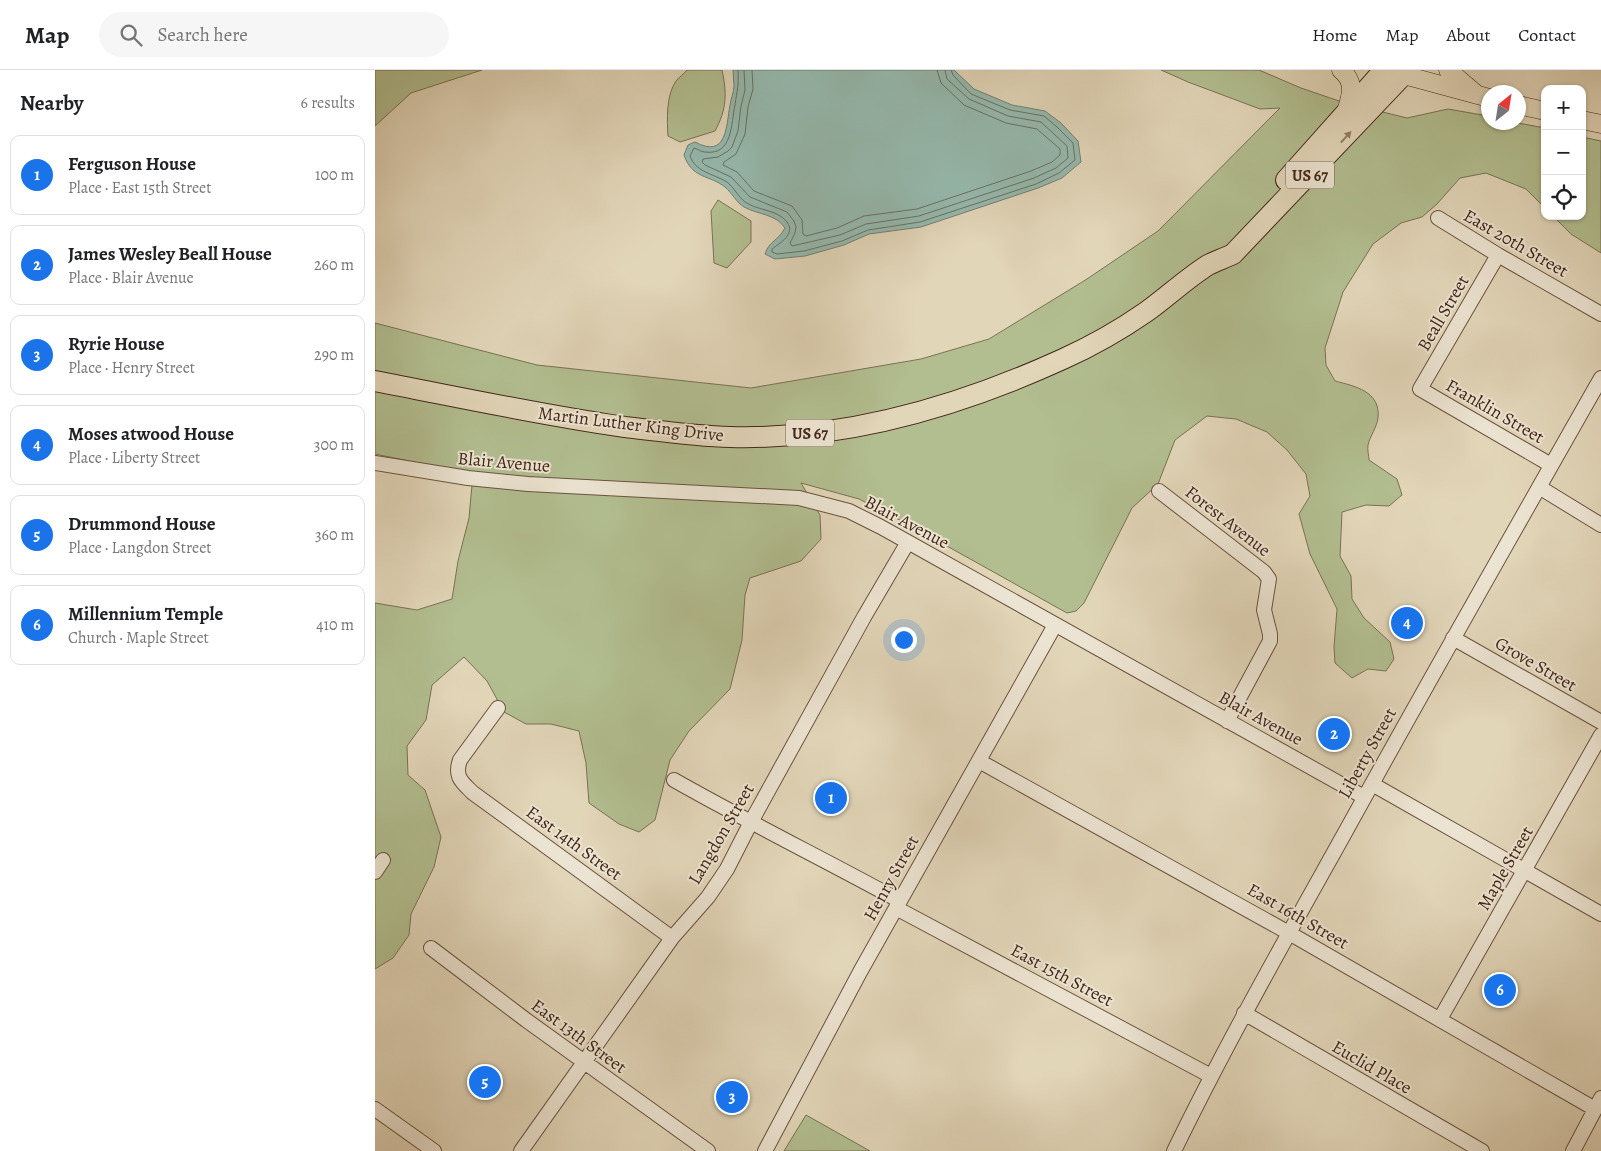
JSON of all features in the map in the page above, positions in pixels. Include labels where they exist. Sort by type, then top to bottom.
[{"type":"highway","name":"US 67","points":[[1209,264],[1346,112],[1395,71]]},
{"type":"highway","name":"US 67","points":[[1209,264],[1233,254],[1395,71]]},
{"type":"highway","name":"Martin Luther King Drive","points":[[375,381],[535,413],[679,434],[731,437],[820,432],[912,413],[968,397],[1020,378],[1073,354],[1121,328],[1147,311],[1209,264]]},
{"type":"main road","points":[[1341,70],[1349,77],[1352,88],[1346,112]]},
{"type":"main road","points":[[1448,70],[1481,95]]},
{"type":"main road","points":[[1395,71],[1481,96]]},
{"type":"main road","points":[[1526,107],[1541,110]]},
{"type":"main road","points":[[1586,121],[1601,124]]},
{"type":"street","name":"East 20th Street","points":[[1438,218],[1601,314]]},
{"type":"street","name":"Beall Street","points":[[1420,389],[1498,255]]},
{"type":"street","name":"Liberty Street","points":[[1175,1151],[1244,1013],[1453,638],[1601,378]]},
{"type":"street","name":"Franklin Street","points":[[1420,389],[1551,466]]},
{"type":"street","name":"Blair Avenue","points":[[375,463],[468,478],[527,484],[799,498],[849,511],[908,542],[1364,797]]},
{"type":"street","points":[[1539,487],[1601,525]]},
{"type":"street","name":"Forest Avenue","points":[[1159,491],[1264,572],[1269,579],[1264,610],[1270,640],[1227,721]]},
{"type":"street","name":"Langdon Street","points":[[521,1151],[672,938],[708,897],[727,869],[864,616],[908,542]]},
{"type":"street","name":"Henry Street","points":[[765,1151],[898,905],[1055,625]]},
{"type":"street","name":"Grove Street","points":[[1453,638],[1601,722]]},
{"type":"street","name":"East 14th Street","points":[[498,708],[457,768],[462,782],[473,793],[672,938]]},
{"type":"street","name":"Maple Street","points":[[1440,1019],[1601,735]]},
{"type":"street","name":"East 16th Street","points":[[979,760],[1440,1019],[1598,1104]]},
{"type":"street","name":"East 15th Street","points":[[674,780],[1211,1076]]},
{"type":"street","points":[[1372,784],[1601,914]]},
{"type":"street","name":"East 13th Street","points":[[431,948],[583,1063],[708,1151]]},
{"type":"street","name":"Euclid Place","points":[[1244,1013],[1482,1151]]},
{"type":"street","points":[[1573,1151],[1598,1104]]},
{"type":"street","points":[[375,1109],[434,1151]]},
{"type":"green space","points":[[375,70],[482,70],[411,93],[375,126]]},
{"type":"green space","points":[[687,70],[722,70],[725,101],[722,115],[715,131],[680,142],[668,136],[668,108],[670,93],[673,87]]},
{"type":"green space","points":[[1161,70],[1259,70],[1301,88],[1342,102],[1407,118],[1448,109],[1481,115],[1481,130],[1526,130],[1526,124],[1541,127],[1541,204],[1526,189],[1486,173],[1460,178],[1437,204],[1422,217],[1401,223],[1373,244],[1343,292],[1325,348],[1326,365],[1335,381],[1365,391],[1375,402],[1378,409],[1378,418],[1368,445],[1369,460],[1397,479],[1402,495],[1389,506],[1366,505],[1342,512],[1340,556],[1351,576],[1352,599],[1364,618],[1390,642],[1394,659],[1386,671],[1368,669],[1352,678],[1335,663],[1334,647],[1337,609],[1310,554],[1299,514],[1310,496],[1306,474],[1287,450],[1267,432],[1236,419],[1207,416],[1175,440],[1158,484],[1132,508],[1084,603],[1076,611],[1067,613],[859,499],[801,483],[820,515],[821,539],[801,561],[750,578],[745,595],[742,640],[730,689],[689,731],[670,760],[655,820],[639,832],[619,824],[589,803],[586,763],[579,731],[551,724],[526,724],[504,712],[487,681],[464,657],[432,685],[426,720],[407,746],[408,775],[425,790],[441,837],[434,867],[411,914],[409,935],[393,958],[375,969],[375,603],[417,610],[452,599],[458,561],[469,518],[473,474],[375,454],[375,323],[537,365],[751,388],[921,359],[989,339],[1087,279],[1158,231],[1280,108],[1260,109]]},
{"type":"green space","points":[[1586,138],[1601,141],[1601,253],[1571,234],[1557,220],[1586,220]]},
{"type":"green space","points":[[718,200],[751,221],[751,242],[727,268],[714,263],[711,211]]},
{"type":"green space","points":[[806,1115],[870,1151],[784,1151]]},
{"type":"water","points":[[733,70],[954,70],[974,89],[1012,105],[1045,111],[1061,123],[1078,141],[1081,162],[1062,178],[1038,188],[921,227],[869,234],[844,245],[805,256],[775,259],[765,254],[769,246],[785,228],[781,223],[772,217],[741,205],[725,187],[697,173],[687,163],[684,155],[688,145],[695,142],[706,146],[713,146],[719,144],[723,138],[734,88]]},
{"type":"place","name":"Moses atwood House","points":[[1407,623]]},
{"type":"place","name":"James Wesley Beall House","points":[[1334,734]]},
{"type":"place","name":"Ferguson House","points":[[831,798]]},
{"type":"place","name":"Millennium Temple","points":[[1500,990]]},
{"type":"place","name":"Drummond House","points":[[485,1082]]},
{"type":"place","name":"Ryrie House","points":[[732,1097]]}]
